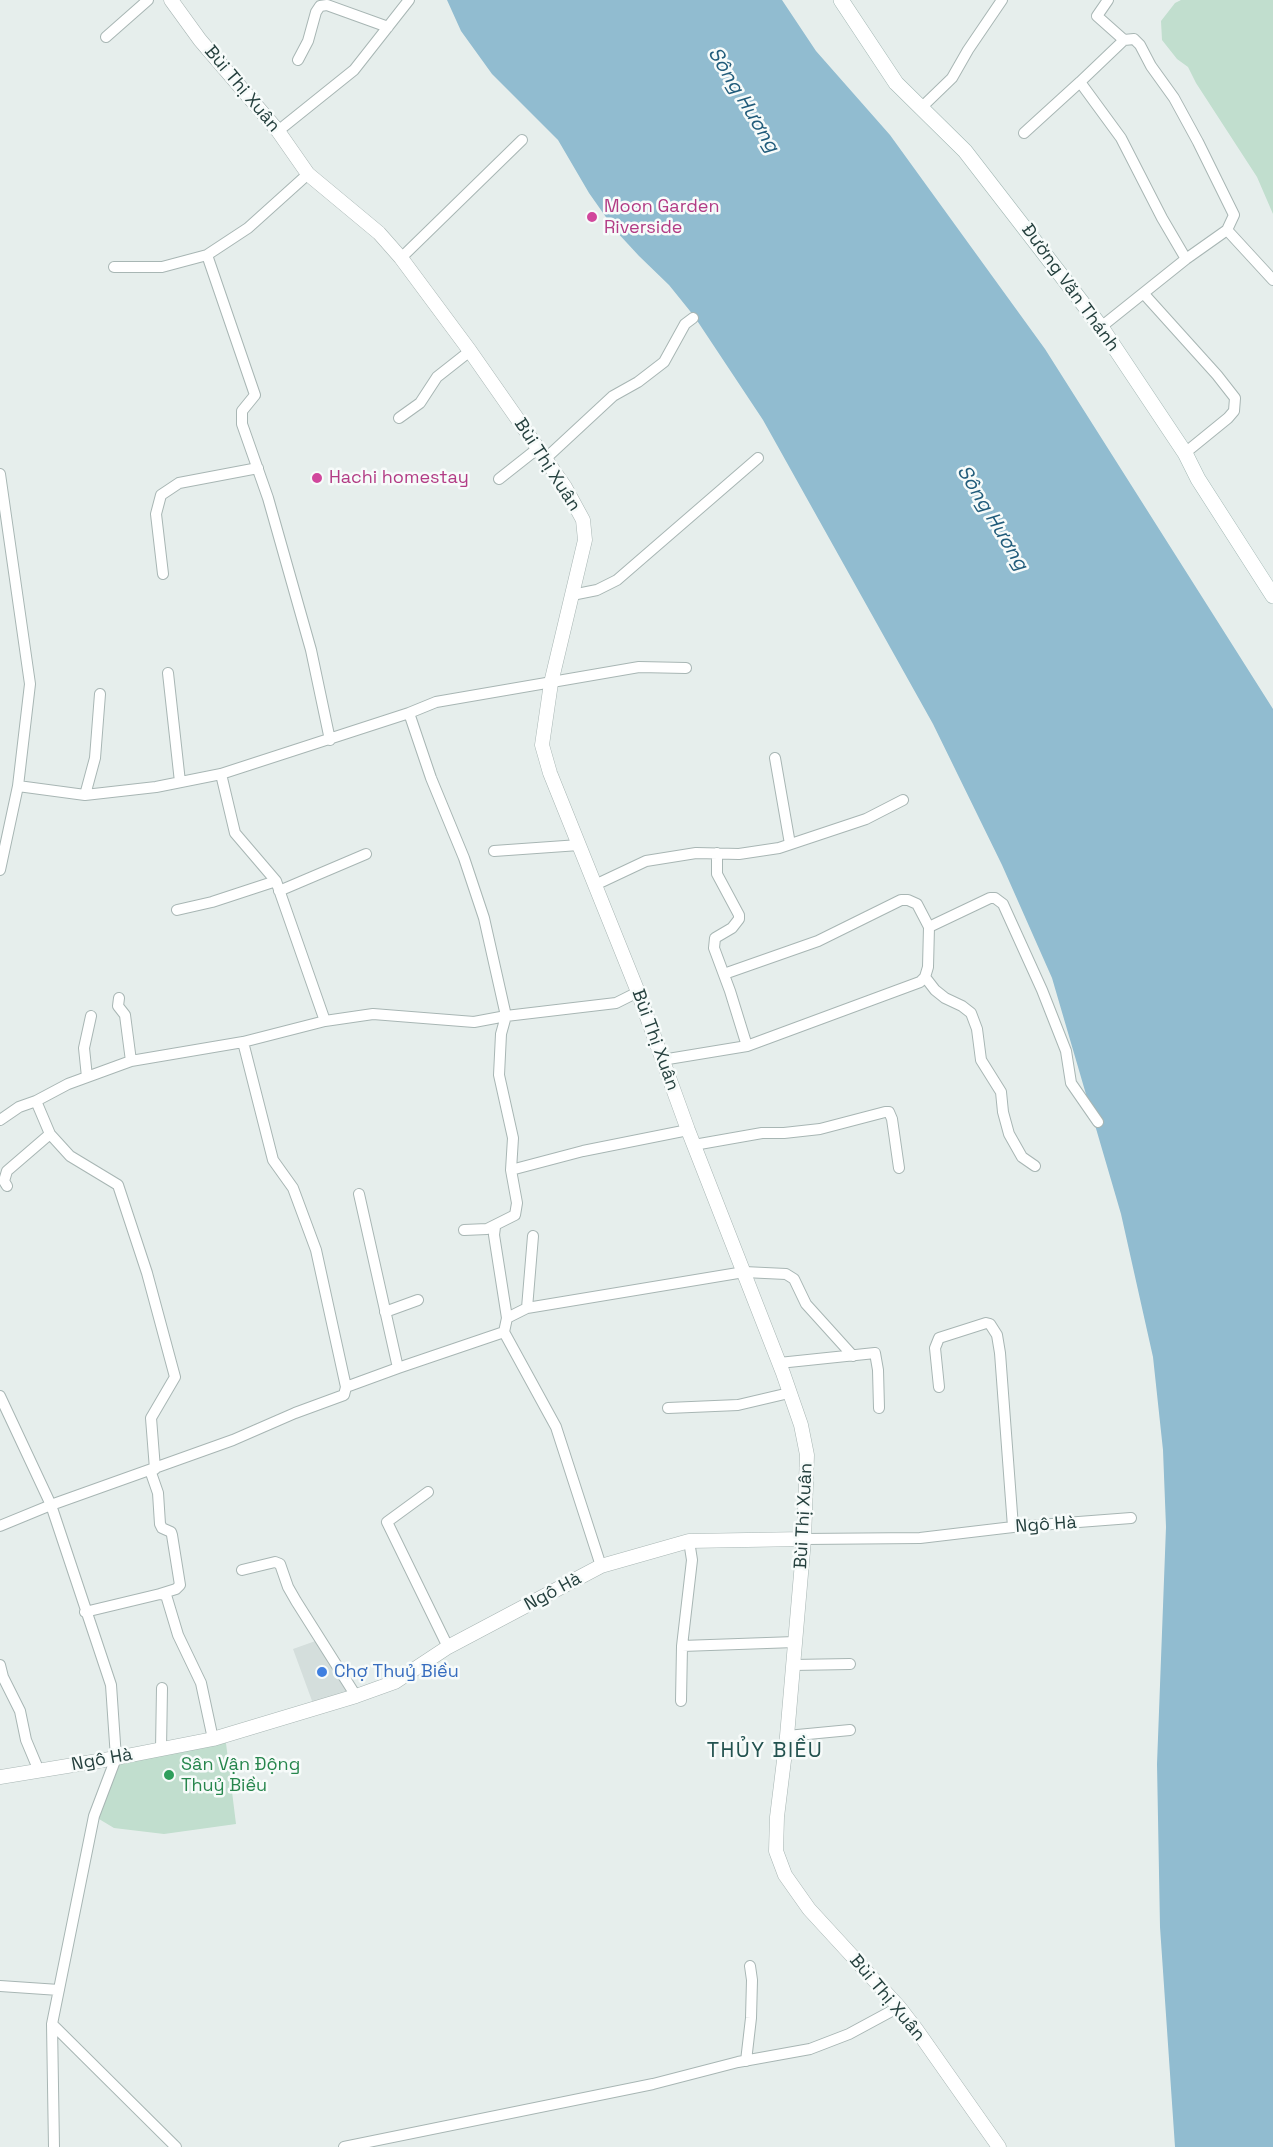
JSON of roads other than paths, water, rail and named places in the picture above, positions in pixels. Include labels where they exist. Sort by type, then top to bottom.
[{"type":"main road","name":"Đường Văn Thánh","points":[[841,0],[896,83],[972,160],[1101,327],[1185,453],[1198,479],[1273,596]]},
{"type":"street","points":[[106,37],[148,0]]},
{"type":"street","name":"Bùi Thị Xuân","points":[[171,0],[200,40],[278,131],[308,174],[379,233],[401,258],[470,351],[565,487],[583,520],[585,540],[551,683],[542,745],[550,773],[638,992],[688,1131],[779,1363],[801,1425],[807,1455],[804,1539],[794,1665],[777,1817],[776,1851],[785,1875],[809,1909],[899,2007],[999,2147]]},
{"type":"street","points":[[278,131],[354,70],[409,0]]},
{"type":"street","points":[[922,107],[952,78],[1002,0]]},
{"type":"street","points":[[1108,0],[1097,16],[1124,40]]},
{"type":"street","points":[[298,60],[308,41],[316,12],[320,6],[327,5],[388,27]]},
{"type":"street","points":[[1024,132],[1124,40],[1134,39],[1174,98],[1234,215],[1227,230],[1186,259],[1101,327]]},
{"type":"street","points":[[1080,82],[1121,138],[1186,259]]},
{"type":"street","points":[[401,258],[522,140]]},
{"type":"street","points":[[114,267],[162,267],[207,255],[248,228],[308,174]]},
{"type":"street","points":[[1227,230],[1273,280]]},
{"type":"street","points":[[207,255],[255,395],[242,411],[242,424],[268,498],[311,650],[330,740]]},
{"type":"street","points":[[1144,294],[1217,375],[1234,398],[1234,411],[1228,418],[1185,453]]},
{"type":"street","points":[[499,479],[541,454],[613,396],[638,382],[664,362],[685,324],[693,318]]},
{"type":"street","points":[[399,418],[420,403],[437,377],[470,351]]},
{"type":"street","points":[[572,595],[597,590],[617,580],[758,458]]},
{"type":"street","points":[[164,574],[156,514],[161,495],[179,483],[258,468]]},
{"type":"street","points":[[0,474],[30,684],[18,786],[3,840],[0,870]]},
{"type":"street","points":[[18,786],[85,795],[180,782],[221,774],[330,740],[436,702],[639,667],[686,668]]},
{"type":"street","points":[[168,673],[180,782]]},
{"type":"street","points":[[85,795],[95,758],[100,694]]},
{"type":"street","points":[[409,713],[431,778],[464,858],[484,918],[506,1016],[501,1034],[499,1075],[513,1138],[511,1170],[517,1203],[515,1215],[495,1227],[464,1230]]},
{"type":"street","points":[[775,758],[789,844]]},
{"type":"street","points":[[221,774],[235,833],[278,886],[325,1021]]},
{"type":"street","points":[[595,885],[646,861],[696,853],[759,852],[789,844],[866,819],[903,801]]},
{"type":"street","points":[[494,851],[579,845]]},
{"type":"street","points":[[717,853],[717,874],[740,915],[732,928],[719,934],[714,942],[747,1046]]},
{"type":"street","points":[[177,910],[278,886],[366,854]]},
{"type":"street","points":[[929,927],[990,898],[995,898],[1003,904],[1064,1045],[1071,1083],[1098,1122]]},
{"type":"street","points":[[662,1060],[747,1046],[910,987],[925,978],[930,954],[929,927],[917,904],[901,900],[818,941],[724,974]]},
{"type":"street","points":[[925,978],[945,998],[971,1013],[977,1029],[981,1060],[1001,1092],[1003,1112],[1010,1134],[1022,1157],[1035,1166]]},
{"type":"street","points":[[0,1120],[19,1107],[68,1084],[131,1060],[243,1042],[325,1021],[373,1014],[474,1022],[616,1003],[638,992]]},
{"type":"street","points":[[119,998],[118,1006],[125,1015],[131,1060]]},
{"type":"street","points":[[87,1077],[84,1048],[91,1016]]},
{"type":"street","points":[[0,1526],[51,1505],[233,1440],[344,1395],[346,1387],[316,1250],[293,1188],[273,1160],[243,1042]]},
{"type":"street","points":[[36,1101],[50,1134],[70,1156],[118,1185],[147,1273],[175,1377],[151,1418],[152,1470],[158,1493],[160,1524],[172,1535],[180,1586],[160,1594],[85,1612]]},
{"type":"street","points":[[694,1145],[762,1133],[820,1129],[889,1112],[899,1168]]},
{"type":"street","points":[[511,1170],[583,1151],[688,1131]]},
{"type":"street","points":[[7,1186],[4,1181],[7,1171],[50,1134]]},
{"type":"street","points":[[359,1194],[398,1368]]},
{"type":"street","points":[[495,1227],[494,1234],[507,1318],[504,1332],[556,1427],[601,1566]]},
{"type":"street","points":[[527,1308],[533,1236]]},
{"type":"street","points":[[507,1318],[527,1308],[744,1272],[786,1274],[795,1279],[806,1304],[853,1356]]},
{"type":"street","points":[[385,1312],[418,1300]]},
{"type":"street","points":[[939,1387],[935,1348],[939,1338],[986,1323],[990,1324],[997,1335],[1000,1353],[1013,1527]]},
{"type":"street","points":[[346,1387],[504,1332]]},
{"type":"street","points":[[779,1363],[873,1352],[876,1354],[879,1408]]},
{"type":"street","points":[[668,1408],[738,1405],[789,1393]]},
{"type":"street","points":[[0,1396],[51,1505],[111,1685],[116,1758],[94,1816],[52,2024],[54,2147]]},
{"type":"street","points":[[428,1491],[387,1522],[448,1647]]},
{"type":"street","name":"Ngô Hà","points":[[0,1777],[213,1739],[356,1696],[395,1682],[448,1647],[601,1566],[689,1541],[920,1538],[1013,1527],[1131,1518]]},
{"type":"street","points":[[681,1701],[682,1646],[692,1560],[689,1541]]},
{"type":"street","points":[[242,1570],[275,1562],[280,1564],[296,1601],[356,1696]]},
{"type":"street","points":[[160,1594],[166,1595],[169,1599],[178,1635],[201,1683],[213,1739]]},
{"type":"street","points":[[682,1646],[795,1642]]},
{"type":"street","points":[[794,1665],[850,1664]]},
{"type":"street","points":[[0,1665],[3,1677],[17,1701],[26,1740],[39,1771]]},
{"type":"street","points":[[161,1749],[162,1688]]},
{"type":"street","points":[[786,1736],[849,1730]]},
{"type":"street","points":[[746,2061],[752,2006],[750,1966]]},
{"type":"street","points":[[0,1986],[59,1990]]},
{"type":"street","points":[[344,2147],[653,2084],[746,2061],[810,2049],[849,2034],[899,2007]]},
{"type":"street","points":[[52,2024],[176,2147]]},
{"type":"water","name":"Sông Hương","points":[[447,0],[782,0],[816,51],[890,135],[1045,349],[1273,709],[1273,2147],[1175,2147],[1160,1927],[1157,1764],[1166,1527],[1163,1450],[1153,1357],[1121,1214],[1052,978],[1002,865],[933,724],[763,420],[694,316],[669,285],[615,230],[589,193],[558,140],[492,74],[461,31]]},
{"type":"place","name":"Moon Garden Riverside","points":[[592,217]]},
{"type":"place","name":"Hachi homestay","points":[[317,478]]},
{"type":"place","name":"Chợ Thuỷ Biều","points":[[322,1672]]},
{"type":"place","name":"Sân Vận Động Thuỷ Biều","points":[[169,1775]]},
{"type":"district","name":"THỦY BIỀU","points":[[765,1751]]}]
